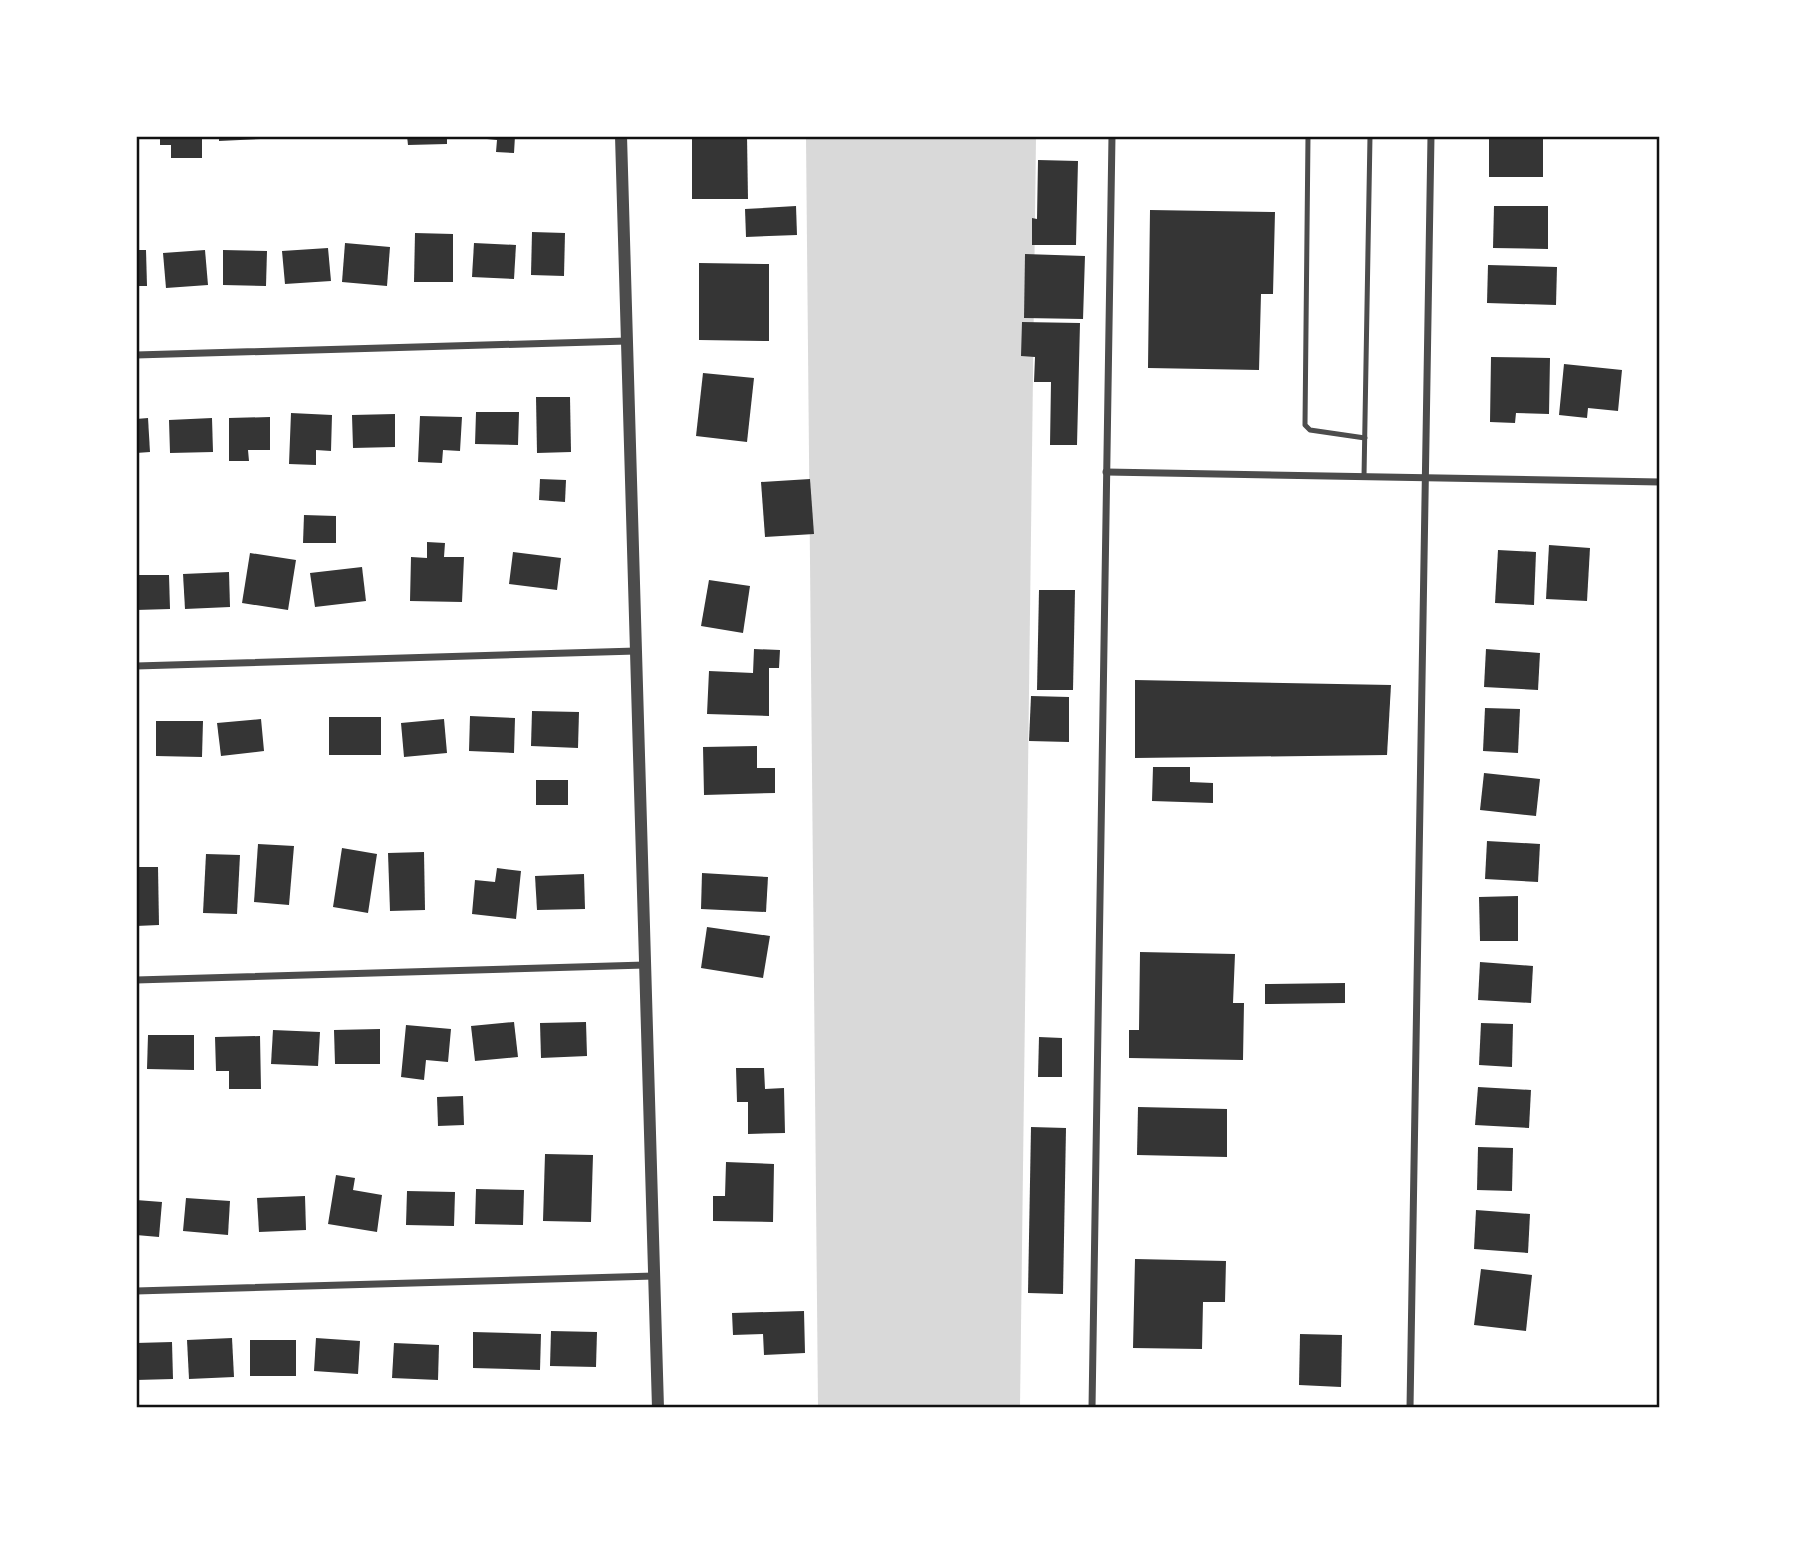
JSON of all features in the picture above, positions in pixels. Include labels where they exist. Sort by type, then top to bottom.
[{"type":"street","points":[[621,136],[658,1408]]},
{"type":"street","points":[[1092,1408],[1112,136]]},
{"type":"street","points":[[1410,1408],[1431,136]]},
{"type":"street","points":[[136,355],[627,341]]},
{"type":"street","points":[[1106,472],[1660,482]]},
{"type":"street","points":[[136,666],[636,651]]},
{"type":"street","points":[[136,980],[645,965]]},
{"type":"street","points":[[136,1290],[654,1276]]},
{"type":"lane","points":[[1308,136],[1305,425],[1310,430],[1365,438]]},
{"type":"lane","points":[[1364,477],[1370,136]]},
{"type":"shaded area","points":[[806,137],[1036,137],[1020,1407],[818,1407]]},
{"type":"building","points":[[160,136],[202,136],[202,158],[171,158],[171,145],[160,145]]},
{"type":"building","points":[[219,136],[261,136],[261,139],[219,141]]},
{"type":"building","points":[[407,136],[447,136],[447,144],[408,145]]},
{"type":"building","points":[[477,136],[515,136],[514,153],[496,152],[497,140]]},
{"type":"building","points":[[692,136],[747,136],[748,199],[692,199]]},
{"type":"building","points":[[1489,138],[1543,139],[1543,177],[1489,177]]},
{"type":"building","points":[[1038,160],[1078,161],[1076,245],[1032,245],[1032,218],[1037,219]]},
{"type":"building","points":[[796,206],[797,235],[746,237],[745,209]]},
{"type":"building","points":[[1494,206],[1548,206],[1548,249],[1493,248]]},
{"type":"building","points":[[1150,210],[1275,212],[1273,294],[1261,294],[1259,370],[1148,368]]},
{"type":"building","points":[[532,232],[565,233],[564,276],[531,275]]},
{"type":"building","points":[[415,233],[453,234],[453,282],[414,282]]},
{"type":"building","points":[[345,243],[390,247],[387,286],[342,282]]},
{"type":"building","points":[[474,243],[516,245],[514,279],[472,277]]},
{"type":"building","points":[[328,248],[331,281],[285,284],[282,251]]},
{"type":"building","points":[[136,250],[146,250],[147,286],[136,286]]},
{"type":"building","points":[[205,250],[208,285],[166,288],[163,253]]},
{"type":"building","points":[[223,250],[267,251],[266,286],[223,285]]},
{"type":"building","points":[[1025,254],[1085,256],[1083,319],[1024,318]]},
{"type":"building","points":[[699,263],[769,264],[769,341],[699,340]]},
{"type":"building","points":[[1488,265],[1557,267],[1556,305],[1487,303]]},
{"type":"building","points":[[1022,322],[1080,323],[1077,445],[1050,445],[1051,382],[1034,382],[1035,357],[1021,356]]},
{"type":"building","points":[[1491,357],[1550,358],[1549,414],[1516,413],[1515,423],[1490,422]]},
{"type":"building","points":[[1564,364],[1622,370],[1618,411],[1588,408],[1587,418],[1559,415]]},
{"type":"building","points":[[703,373],[754,378],[747,442],[696,436]]},
{"type":"building","points":[[536,397],[570,397],[571,452],[537,453]]},
{"type":"building","points":[[476,412],[519,412],[518,445],[475,444]]},
{"type":"building","points":[[291,413],[332,415],[331,451],[316,450],[316,465],[289,464]]},
{"type":"building","points":[[395,414],[395,447],[353,448],[352,415]]},
{"type":"building","points":[[420,416],[462,417],[460,451],[443,450],[442,463],[418,462]]},
{"type":"building","points":[[270,417],[270,450],[248,450],[249,461],[229,461],[229,418]]},
{"type":"building","points":[[148,418],[150,452],[136,453],[136,419]]},
{"type":"building","points":[[212,418],[213,452],[170,453],[169,420]]},
{"type":"building","points":[[540,479],[566,480],[565,502],[539,500]]},
{"type":"building","points":[[810,479],[814,534],[765,537],[761,482]]},
{"type":"building","points":[[304,515],[336,516],[336,543],[303,543]]},
{"type":"building","points":[[427,542],[445,543],[444,557],[464,557],[462,602],[410,601],[411,557],[427,558]]},
{"type":"building","points":[[1549,545],[1590,548],[1587,601],[1546,599]]},
{"type":"building","points":[[1498,550],[1536,552],[1534,605],[1495,603]]},
{"type":"building","points":[[513,552],[561,558],[557,590],[509,584]]},
{"type":"building","points":[[250,553],[296,560],[288,610],[242,603]]},
{"type":"building","points":[[362,567],[366,601],[315,607],[310,573]]},
{"type":"building","points":[[229,572],[230,607],[185,609],[183,574]]},
{"type":"building","points":[[136,575],[169,575],[170,609],[136,610]]},
{"type":"building","points":[[709,580],[750,586],[743,633],[701,626]]},
{"type":"building","points":[[1039,590],[1075,590],[1073,690],[1037,690]]},
{"type":"building","points":[[754,649],[780,650],[779,668],[769,668],[769,716],[707,714],[709,671],[753,673]]},
{"type":"building","points":[[1486,649],[1540,653],[1538,690],[1484,687]]},
{"type":"building","points":[[1135,680],[1391,685],[1387,755],[1135,758]]},
{"type":"building","points":[[1031,696],[1069,697],[1069,742],[1029,741]]},
{"type":"building","points":[[1485,708],[1520,709],[1518,753],[1483,751]]},
{"type":"building","points":[[532,711],[579,712],[578,748],[531,746]]},
{"type":"building","points":[[470,716],[515,718],[514,753],[469,751]]},
{"type":"building","points":[[329,717],[381,717],[381,755],[329,755]]},
{"type":"building","points":[[261,719],[264,751],[221,756],[217,723]]},
{"type":"building","points":[[444,719],[447,753],[404,757],[401,723]]},
{"type":"building","points":[[156,721],[203,721],[202,757],[156,756]]},
{"type":"building","points":[[757,746],[757,768],[775,768],[775,793],[704,795],[703,747]]},
{"type":"building","points":[[1153,767],[1190,767],[1190,782],[1213,783],[1213,803],[1152,801]]},
{"type":"building","points":[[1484,773],[1540,779],[1536,816],[1480,810]]},
{"type":"building","points":[[536,780],[568,780],[568,805],[536,805]]},
{"type":"building","points":[[1487,841],[1540,844],[1538,882],[1485,879]]},
{"type":"building","points":[[258,844],[294,846],[289,905],[254,902]]},
{"type":"building","points":[[342,848],[377,854],[368,913],[333,907]]},
{"type":"building","points":[[424,852],[425,910],[390,911],[388,853]]},
{"type":"building","points":[[206,854],[240,855],[237,914],[203,913]]},
{"type":"building","points":[[136,867],[158,867],[159,925],[136,926]]},
{"type":"building","points":[[497,868],[521,871],[516,919],[472,914],[475,880],[495,882]]},
{"type":"building","points":[[702,873],[768,877],[766,912],[701,909]]},
{"type":"building","points":[[584,874],[585,909],[537,910],[535,876]]},
{"type":"building","points":[[1518,896],[1518,941],[1480,941],[1479,897]]},
{"type":"building","points":[[707,927],[770,936],[763,978],[701,968]]},
{"type":"building","points":[[1140,952],[1235,954],[1233,1003],[1244,1003],[1243,1060],[1129,1058],[1129,1030],[1139,1030]]},
{"type":"building","points":[[1480,962],[1533,966],[1531,1003],[1478,1000]]},
{"type":"building","points":[[1345,983],[1345,1003],[1265,1004],[1265,984]]},
{"type":"building","points":[[514,1022],[518,1057],[475,1061],[471,1026]]},
{"type":"building","points":[[586,1022],[587,1056],[541,1058],[540,1023]]},
{"type":"building","points":[[1481,1023],[1513,1024],[1512,1067],[1479,1065]]},
{"type":"building","points":[[406,1025],[451,1029],[448,1062],[426,1060],[424,1080],[401,1077]]},
{"type":"building","points":[[380,1029],[380,1064],[335,1064],[334,1030]]},
{"type":"building","points":[[273,1030],[320,1032],[318,1066],[271,1064]]},
{"type":"building","points":[[148,1035],[194,1035],[194,1070],[147,1069]]},
{"type":"building","points":[[260,1036],[261,1089],[229,1089],[229,1071],[216,1071],[215,1037]]},
{"type":"building","points":[[1039,1037],[1062,1038],[1062,1077],[1038,1077]]},
{"type":"building","points":[[736,1068],[764,1068],[765,1089],[784,1088],[785,1133],[748,1134],[748,1102],[737,1102]]},
{"type":"building","points":[[1478,1087],[1531,1090],[1529,1128],[1475,1125]]},
{"type":"building","points":[[463,1096],[464,1125],[438,1126],[437,1097]]},
{"type":"building","points":[[1138,1107],[1227,1109],[1227,1157],[1137,1155]]},
{"type":"building","points":[[1031,1127],[1066,1128],[1063,1294],[1028,1293]]},
{"type":"building","points":[[1478,1147],[1513,1148],[1512,1191],[1477,1190]]},
{"type":"building","points":[[545,1154],[593,1155],[591,1222],[543,1221]]},
{"type":"building","points":[[726,1162],[774,1164],[773,1222],[713,1221],[713,1196],[725,1196]]},
{"type":"building","points":[[336,1175],[355,1178],[353,1190],[382,1195],[377,1232],[328,1224]]},
{"type":"building","points":[[476,1189],[524,1190],[523,1225],[475,1224]]},
{"type":"building","points":[[407,1191],[455,1192],[454,1226],[406,1225]]},
{"type":"building","points":[[305,1196],[306,1230],[259,1232],[257,1198]]},
{"type":"building","points":[[186,1198],[230,1201],[228,1235],[183,1231]]},
{"type":"building","points":[[136,1200],[162,1202],[159,1237],[136,1235]]},
{"type":"building","points":[[1476,1210],[1530,1214],[1528,1253],[1474,1249]]},
{"type":"building","points":[[1135,1259],[1226,1261],[1225,1302],[1203,1302],[1202,1349],[1133,1348]]},
{"type":"building","points":[[1481,1269],[1532,1275],[1526,1331],[1474,1325]]},
{"type":"building","points":[[804,1311],[805,1353],[764,1355],[763,1334],[733,1335],[732,1313]]},
{"type":"building","points":[[551,1331],[597,1332],[596,1367],[550,1366]]},
{"type":"building","points":[[473,1332],[541,1334],[540,1370],[473,1368]]},
{"type":"building","points":[[1300,1334],[1342,1335],[1341,1387],[1299,1385]]},
{"type":"building","points":[[232,1338],[234,1377],[189,1379],[187,1340]]},
{"type":"building","points":[[316,1338],[360,1341],[358,1374],[314,1371]]},
{"type":"building","points":[[250,1340],[296,1340],[296,1376],[250,1376]]},
{"type":"building","points":[[172,1342],[173,1379],[136,1380],[136,1343]]},
{"type":"building","points":[[394,1343],[439,1345],[438,1380],[392,1378]]}]
